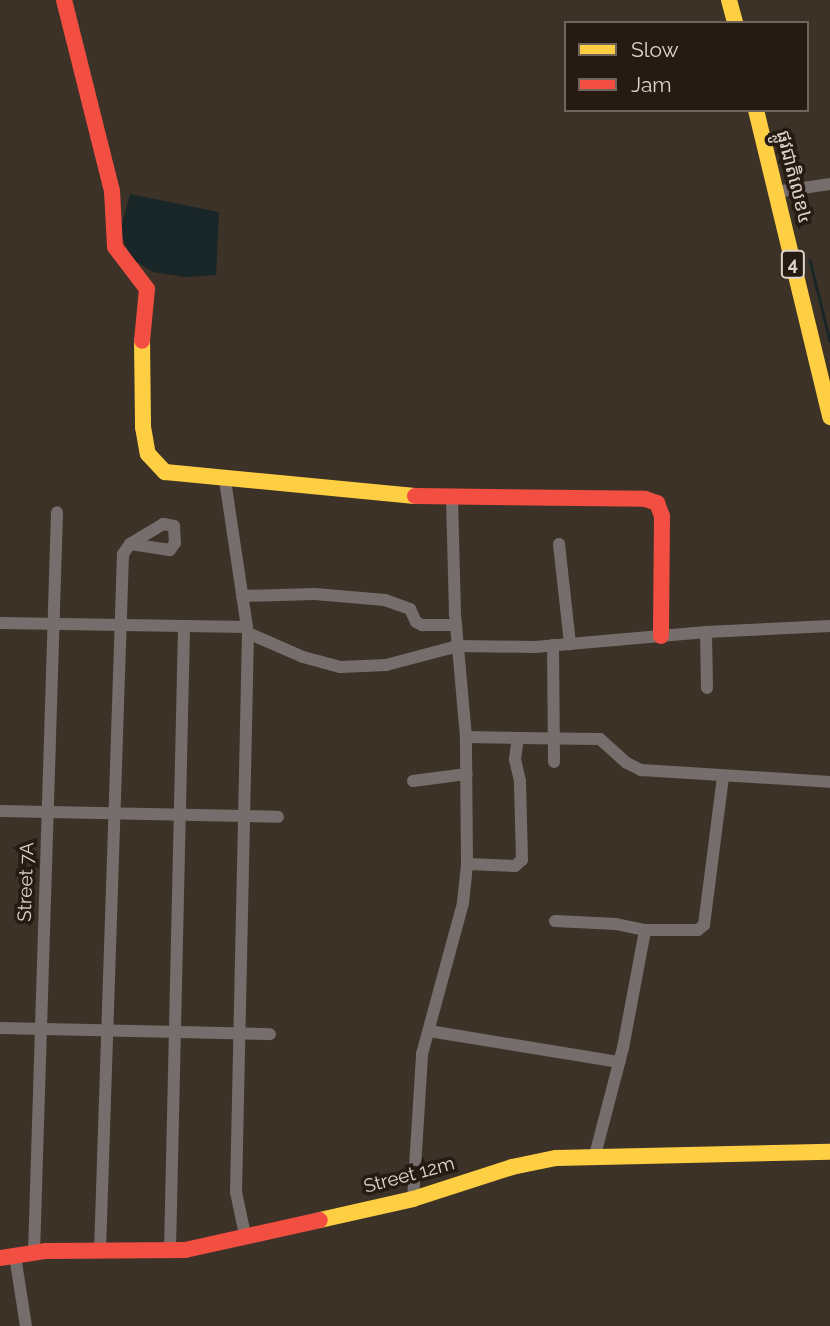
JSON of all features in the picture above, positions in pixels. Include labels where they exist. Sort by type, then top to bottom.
[{"type":"main road","points":[[64,0],[112,191],[115,247],[147,289],[142,324],[142,401],[148,454],[165,472],[225,480],[452,499],[645,499],[657,503],[662,516],[661,636]]},
{"type":"main road","points":[[729,0],[734,21]]},
{"type":"main road","name":"ផ្លូវជាតិលេខ៤","points":[[756,112],[830,417]]},
{"type":"main road","name":"Street 12m","points":[[8,1257],[34,1252],[170,1250],[413,1199],[512,1167],[556,1158],[830,1152]]},
{"type":"street","points":[[776,192],[830,184]]},
{"type":"street","points":[[225,480],[248,630],[236,1192],[245,1235]]},
{"type":"street","points":[[413,1199],[422,1054],[463,903],[467,864],[466,737],[456,625],[452,499]]},
{"type":"street","name":"Street 7A","points":[[34,1252],[57,512]]},
{"type":"street","points":[[100,1251],[123,554],[130,544]]},
{"type":"street","points":[[559,544],[570,644]]},
{"type":"street","points":[[242,596],[315,594],[385,600],[410,609],[416,622],[422,625],[456,625]]},
{"type":"street","points":[[0,623],[184,626],[248,630],[303,657],[340,667],[386,666],[458,646],[553,645],[706,632],[830,626]]},
{"type":"street","points":[[170,1250],[184,626]]},
{"type":"street","points":[[706,632],[707,688]]},
{"type":"street","points":[[553,645],[554,762]]},
{"type":"street","points":[[466,737],[600,739],[627,763],[641,770],[830,782]]},
{"type":"street","points":[[467,864],[515,866],[522,860],[520,781],[515,759],[517,738]]},
{"type":"street","points":[[413,781],[467,775]]},
{"type":"street","points":[[555,921],[615,924],[645,930],[698,930],[704,925],[723,777]]},
{"type":"street","points":[[0,811],[278,817]]},
{"type":"street","points":[[594,1159],[619,1062],[645,930]]},
{"type":"street","points":[[0,1028],[270,1034]]},
{"type":"street","points":[[429,1031],[619,1062]]},
{"type":"street","points":[[8,1257],[26,1326]]},
{"type":"shaded area","points":[[130,194],[219,212],[216,275],[185,277],[153,272],[132,259],[120,232]]},
{"type":"waterway","points":[[810,260],[830,341]]},
{"type":"traffic: slow","points":[[729,0],[734,21]]},
{"type":"traffic: slow","points":[[756,112],[830,417]]},
{"type":"traffic: slow","points":[[142,341],[143,427],[148,454],[165,472],[415,496]]},
{"type":"traffic: slow","points":[[320,1220],[413,1199],[512,1167],[556,1158],[830,1152]]},
{"type":"traffic: jam","points":[[64,0],[112,191],[115,247],[147,289],[142,341]]},
{"type":"traffic: jam","points":[[415,496],[645,499],[657,503],[662,516],[661,636]]},
{"type":"traffic: jam","points":[[0,1258],[46,1251],[185,1250],[320,1220]]}]
